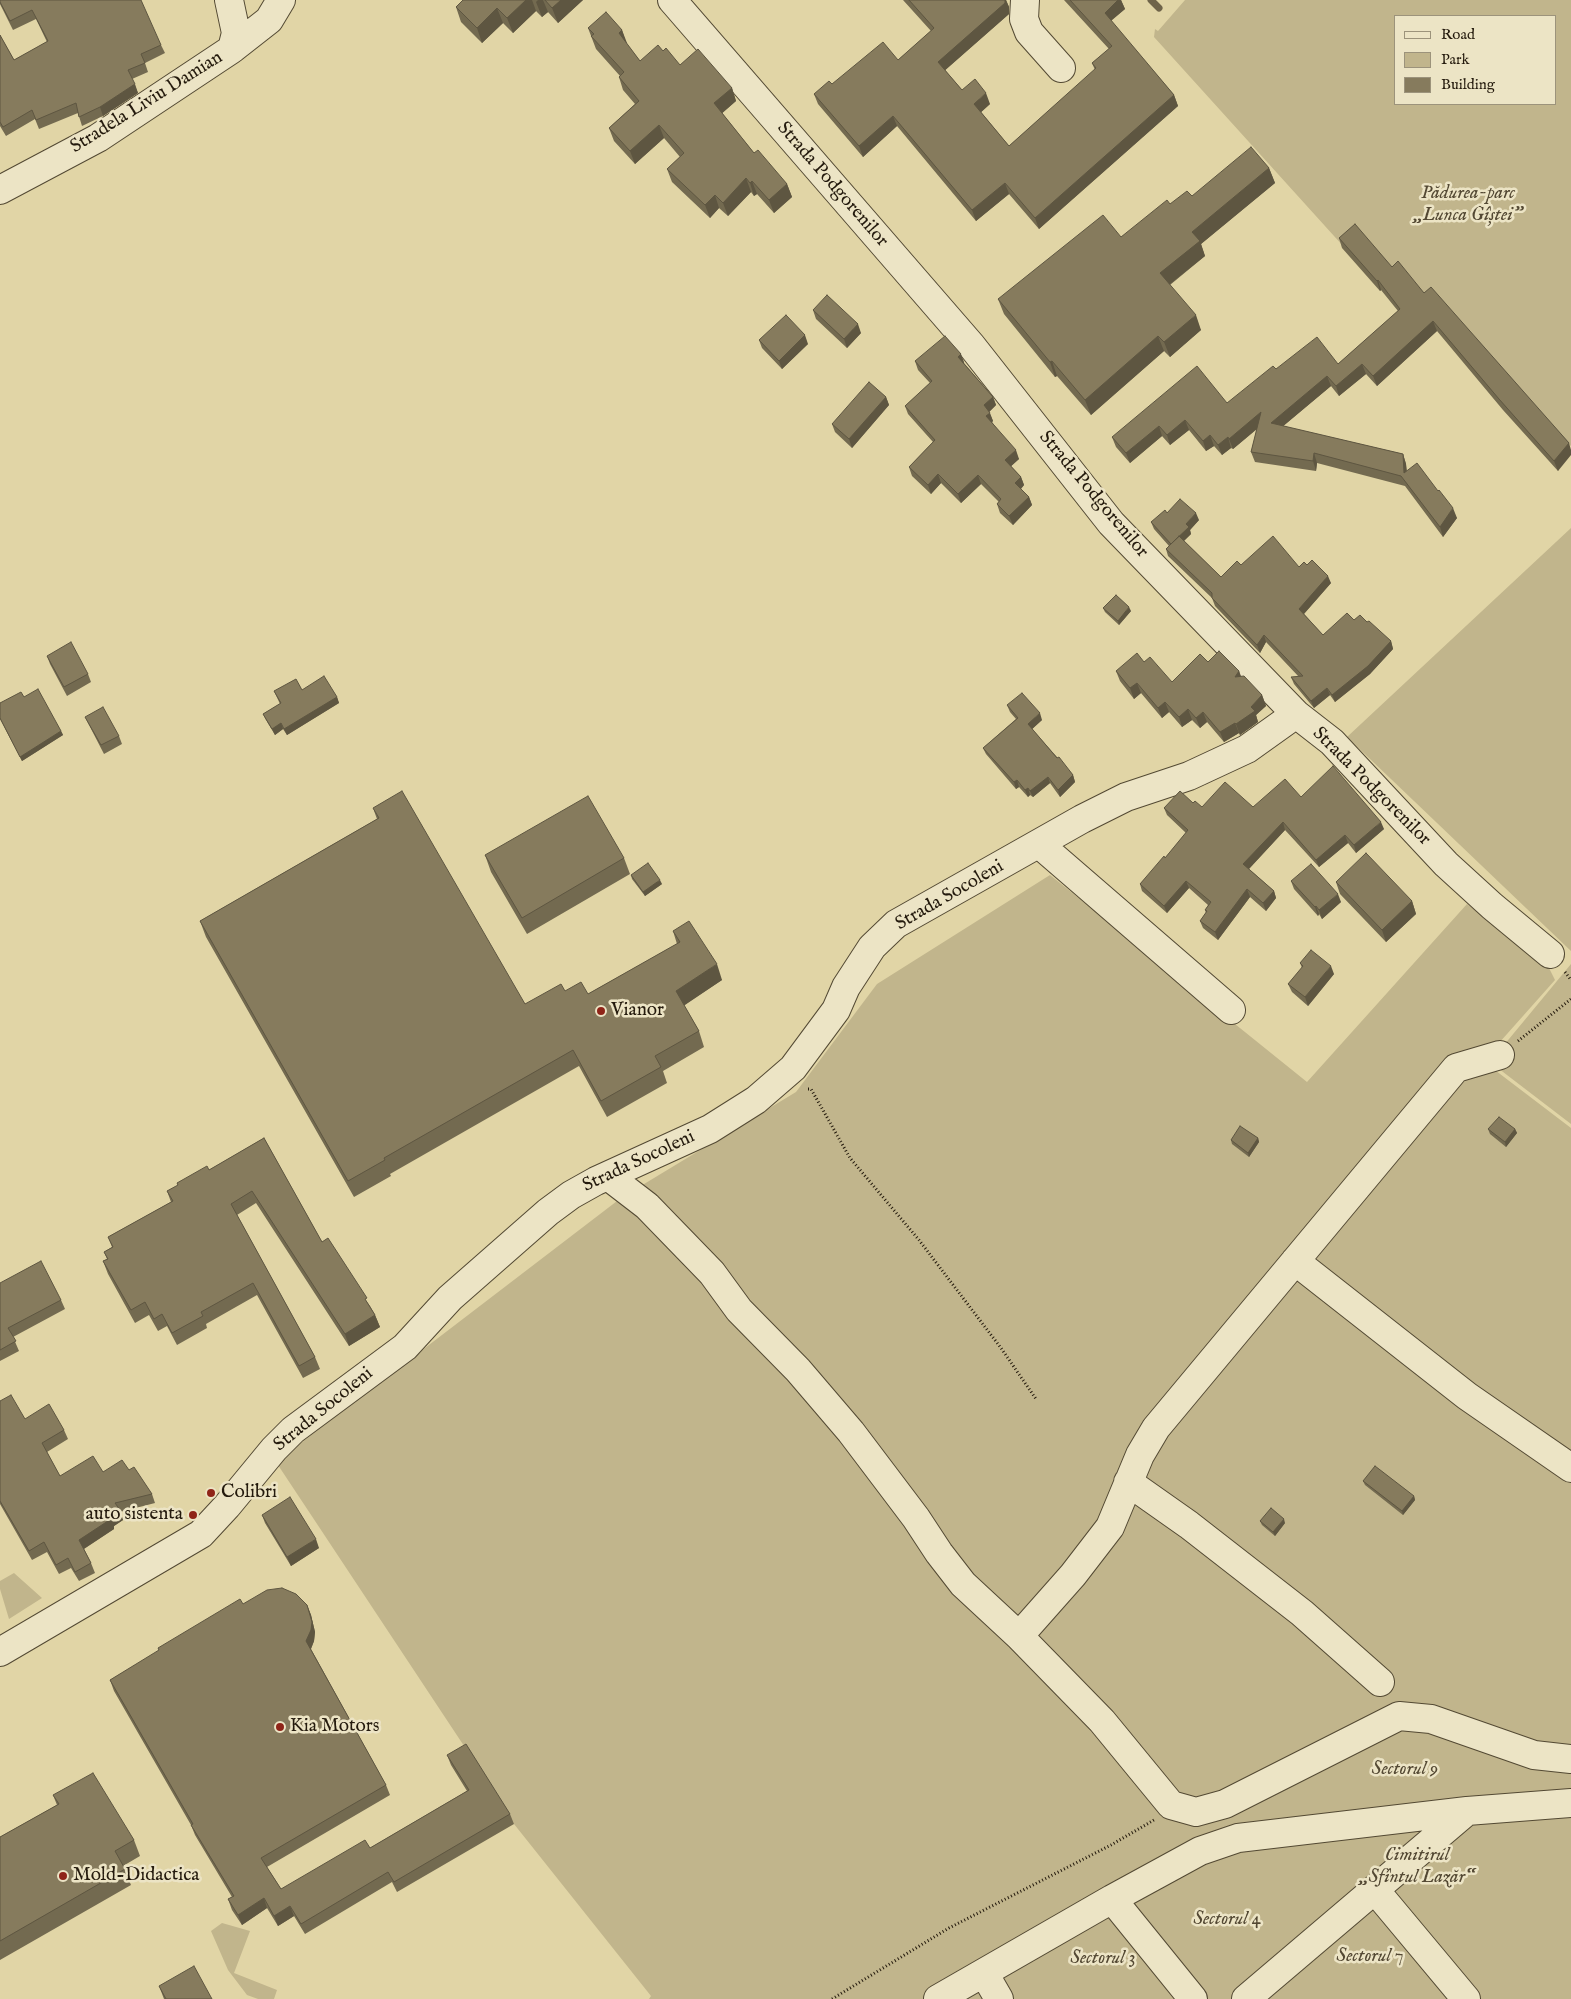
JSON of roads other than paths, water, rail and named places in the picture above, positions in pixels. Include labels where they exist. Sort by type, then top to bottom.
[{"type":"street","points":[[228,0],[236,33],[232,49]]},
{"type":"street","name":"Stradela Liviu Damian","points":[[0,190],[98,138],[232,49],[269,20],[281,0]]},
{"type":"street","name":"Strada Podgorenilor","points":[[672,0],[971,345],[1111,522],[1296,714],[1332,742],[1446,864],[1492,906],[1550,954]]},
{"type":"street","points":[[1025,0],[1024,19],[1029,32],[1062,68]]},
{"type":"street","name":"Strada Socoleni","points":[[0,1652],[201,1534],[274,1449],[293,1430],[405,1347],[450,1298],[548,1212],[571,1195],[710,1129],[756,1100],[793,1068],[836,1010],[858,966],[872,947],[896,924],[1126,797],[1188,776],[1247,749],[1296,714]]},
{"type":"street","points":[[1039,844],[1231,1010]]},
{"type":"street","points":[[1018,1636],[1073,1575],[1110,1527],[1140,1455],[1156,1428],[1456,1068],[1500,1055]]},
{"type":"street","points":[[608,1176],[647,1206],[712,1273],[739,1310],[803,1376],[851,1432],[916,1518],[938,1554],[963,1584],[1018,1636],[1102,1721],[1171,1805],[1196,1812],[1225,1804],[1399,1716],[1431,1719],[1534,1756],[1571,1759]]},
{"type":"street","points":[[1295,1261],[1467,1396],[1571,1468]]},
{"type":"street","points":[[1128,1482],[1188,1525],[1302,1613],[1380,1682]]},
{"type":"street","points":[[938,1999],[1200,1851],[1238,1838],[1467,1811],[1571,1803]]},
{"type":"street","points":[[1246,1999],[1467,1811]]},
{"type":"street","points":[[1374,1890],[1466,1999]]},
{"type":"street","points":[[1112,1899],[1193,1999]]},
{"type":"street","points":[[984,1972],[1000,1999]]},
{"type":"waterway","points":[[1151,0],[1159,8]]},
{"type":"place","name":"Vianor","points":[[601,1011]]},
{"type":"place","name":"Colibri","points":[[211,1493]]},
{"type":"place","name":"auto sistenta","points":[[193,1515]]},
{"type":"place","name":"Kia Motors","points":[[280,1727]]},
{"type":"place","name":"Mold-Didactica","points":[[63,1876]]},
{"type":"park label","name":"Pădurea-parc „Lunca Gîștei”","points":[[1468,205]]},
{"type":"park label","name":"Sectorul 9","points":[[1405,1770]]},
{"type":"park label","name":"Cimitirul „Sfîntul Lazăr“","points":[[1417,1867]]},
{"type":"park label","name":"Sectorul 4","points":[[1227,1920]]},
{"type":"park label","name":"Sectorul 7","points":[[1370,1957]]},
{"type":"park label","name":"Sectorul 3","points":[[1103,1959]]}]
